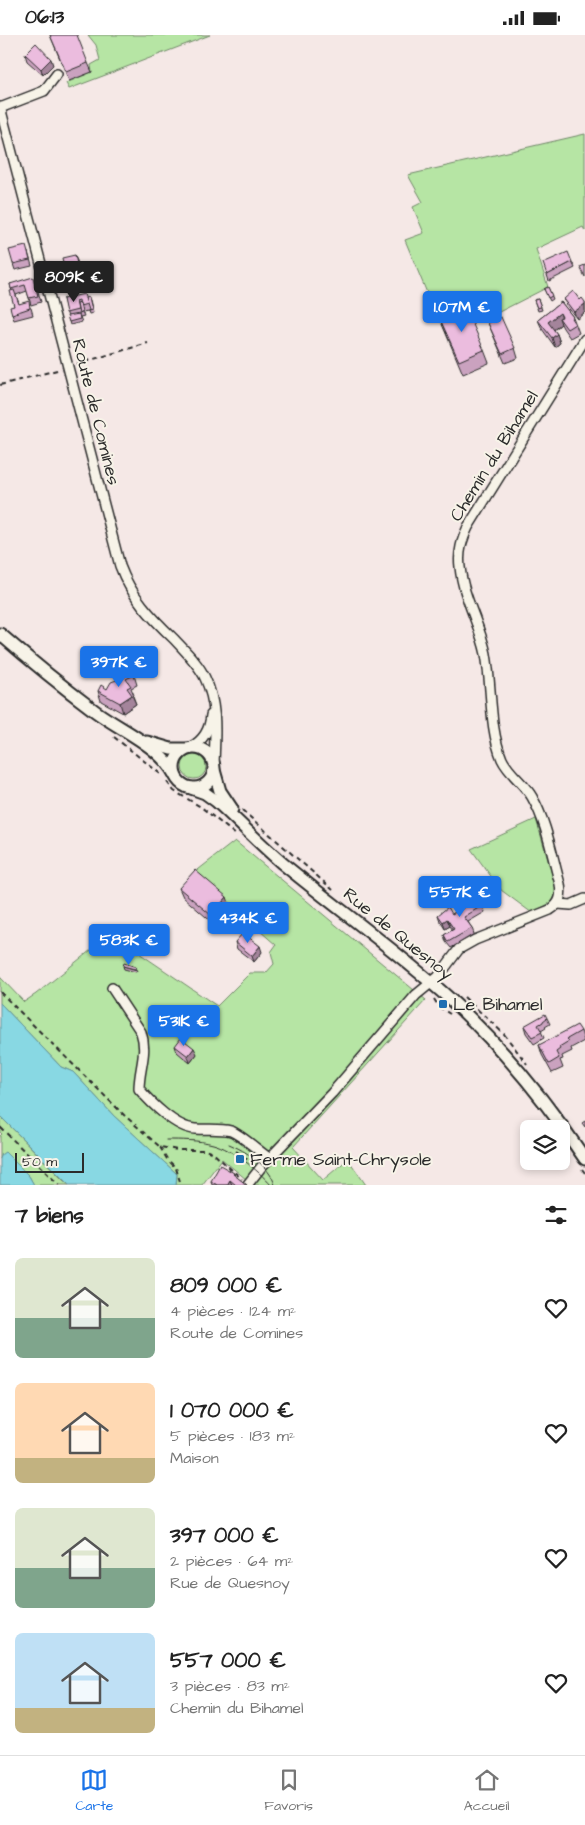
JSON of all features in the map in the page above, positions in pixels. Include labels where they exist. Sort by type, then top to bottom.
[{"type":"main road","points":[[0,633],[81,700],[134,736],[166,761],[183,784],[191,788],[200,787],[211,779],[214,767],[211,757],[205,751],[189,748],[171,749],[134,736]]},
{"type":"main road","points":[[175,775],[176,759],[189,748]]},
{"type":"main road","name":"Rue de Quesnoy","points":[[214,767],[216,783],[225,800],[255,837]]},
{"type":"main road","name":"Rue de Quesnoy","points":[[191,788],[210,796],[283,863],[432,983],[481,1029],[514,1065],[552,1112],[585,1159]]},
{"type":"street","points":[[0,107],[44,91],[57,74]]},
{"type":"street","name":"Route de Comines","points":[[0,107],[115,552],[125,580],[146,611],[201,670],[212,700],[215,723],[214,767]]},
{"type":"street","name":"Chemin du Bihamel","points":[[558,904],[561,890],[539,810],[530,794],[502,758],[496,732],[486,655],[460,570],[460,557],[462,540],[468,527],[585,339]]},
{"type":"street","name":"Route de Comines","points":[[189,748],[200,742],[208,729],[211,720],[212,700]]},
{"type":"street","points":[[248,1184],[269,1158],[332,1093],[416,995],[438,977],[456,953],[463,947],[475,940],[537,916],[558,904],[571,905],[585,899]]},
{"type":"street","points":[[112,988],[143,1038],[145,1050],[139,1089],[143,1094],[160,1111],[181,1124],[193,1129],[213,1128],[233,1132],[269,1158]]},
{"type":"path","points":[[0,385],[148,343]]},
{"type":"path","points":[[239,807],[334,891]]},
{"type":"path","points":[[0,992],[124,1115],[160,1147],[166,1159],[176,1168],[181,1185]]},
{"type":"path","points":[[460,994],[480,1010],[504,1035],[528,1065]]},
{"type":"path","points":[[0,1127],[59,1185]]},
{"type":"path","points":[[160,1147],[178,1150],[205,1150],[213,1153],[248,1184]]},
{"type":"path","points":[[236,1151],[253,1164]]},
{"type":"green space","points":[[88,35],[210,35],[69,89],[66,83],[92,72],[91,65],[100,60],[96,45]]},
{"type":"green space","points":[[585,134],[585,231],[583,227],[536,249],[548,287],[499,312],[491,297],[437,317],[405,240],[424,233],[413,207],[423,202],[408,175]]},
{"type":"green space","points":[[194,755],[199,756],[205,762],[205,772],[199,778],[194,779],[189,778],[183,772],[182,767],[183,762],[189,756]]},
{"type":"green space","points":[[536,819],[557,891],[552,902],[532,913],[501,890],[471,849]]},
{"type":"green space","points":[[235,841],[426,1000],[293,1147],[323,1180],[348,1159],[366,1185],[253,1185],[222,1159],[202,1185],[176,1185],[177,1174],[114,1116],[73,1072],[61,1067],[0,1003],[0,977],[24,1002],[111,934],[217,1006],[250,973],[266,973],[274,964],[271,952],[276,945],[194,873]]},
{"type":"green space","points":[[0,1116],[69,1185],[34,1185],[29,1176],[2,1154],[0,1159],[0,1136],[2,1134],[0,1132]]},
{"type":"water","points":[[0,1003],[61,1067],[73,1072],[114,1116],[177,1174],[176,1185],[69,1185],[0,1116]]},
{"type":"water","points":[[5,1152],[29,1176],[34,1185],[0,1185],[0,1159]]},
{"type":"building","points":[[50,35],[77,35],[88,63],[66,72]]},
{"type":"building","points":[[36,43],[51,59],[41,69],[25,54]]},
{"type":"building","points":[[26,246],[30,260],[13,264],[9,250]]},
{"type":"building","points":[[568,252],[572,262],[547,275],[543,263]]},
{"type":"building","points":[[75,255],[81,281],[68,284],[62,258]]},
{"type":"building","points":[[585,265],[585,277],[580,267]]},
{"type":"building","points":[[33,277],[38,296],[29,298],[25,285],[11,289],[10,284]]},
{"type":"building","points":[[548,287],[552,296],[548,298],[544,289]]},
{"type":"building","points":[[14,290],[19,304],[29,301],[30,308],[12,314],[10,307],[14,306],[10,291]]},
{"type":"building","points":[[573,291],[580,300],[582,298],[585,302],[574,312],[564,299]]},
{"type":"building","points":[[84,294],[87,304],[80,306],[79,300],[76,301],[78,310],[66,313],[63,299]]},
{"type":"building","points":[[89,297],[92,310],[88,311],[85,298]]},
{"type":"building","points":[[538,299],[541,307],[537,308],[534,300]]},
{"type":"building","points":[[561,302],[573,317],[571,318],[575,324],[567,329],[559,318],[562,317],[560,313],[548,322],[557,334],[552,338],[538,320]]},
{"type":"building","points":[[80,303],[82,313],[79,314],[77,304]]},
{"type":"building","points":[[465,306],[484,350],[459,361],[439,317]]},
{"type":"building","points":[[79,314],[80,319],[69,322],[67,316]]},
{"type":"building","points":[[501,317],[515,348],[502,354],[488,323]]},
{"type":"building","points":[[127,665],[134,675],[126,679],[131,686],[127,688],[132,695],[120,703],[98,691],[101,685],[107,689],[111,682],[125,677],[124,675],[127,673],[124,667]]},
{"type":"building","points":[[195,870],[227,897],[211,915],[179,888]]},
{"type":"building","points":[[472,893],[483,905],[464,917],[472,928],[448,942],[444,935],[454,929],[447,919],[443,922],[438,915],[448,907],[452,914],[470,904],[466,896]]},
{"type":"building","points":[[243,933],[260,946],[252,956],[235,942]]},
{"type":"building","points":[[124,963],[136,967],[135,969],[123,966]]},
{"type":"building","points":[[545,1014],[547,1018],[538,1025],[542,1032],[532,1037],[524,1026]]},
{"type":"building","points":[[577,1025],[581,1031],[567,1039],[569,1041],[559,1047],[560,1049],[556,1052],[559,1058],[549,1064],[539,1045]]},
{"type":"building","points":[[181,1038],[194,1048],[188,1056],[175,1046]]},
{"type":"building","points":[[220,1165],[234,1173],[247,1185],[236,1185],[230,1180],[227,1185],[217,1185],[211,1181]]},
{"type":"tram line","points":[[166,1140],[201,1142],[228,1150],[259,1173],[271,1185]]},
{"type":"tram line","points":[[229,1144],[250,1155],[263,1166],[275,1185]]},
{"type":"place","name":"Le Bihamel","points":[[443,1004]]},
{"type":"place","name":"Ferme Saint-Chrysole","points":[[240,1159]]}]
